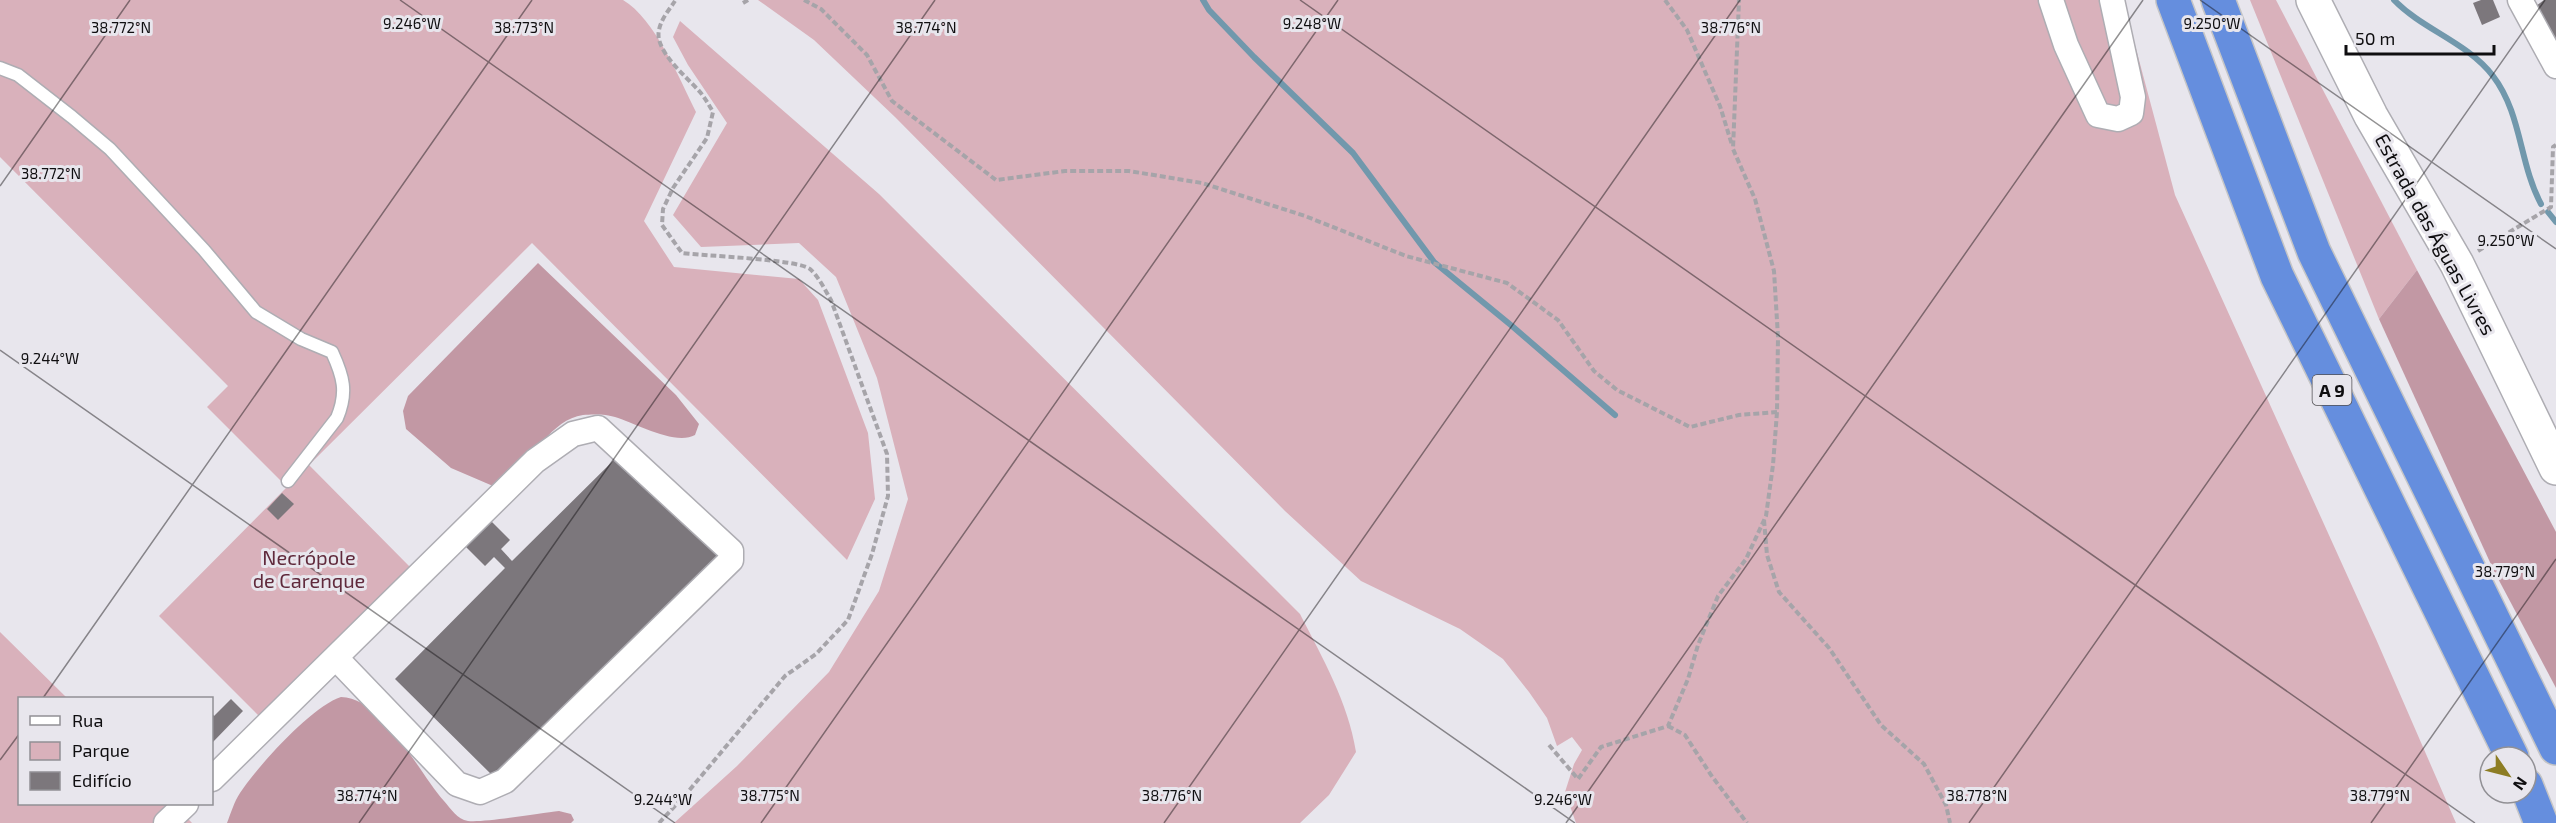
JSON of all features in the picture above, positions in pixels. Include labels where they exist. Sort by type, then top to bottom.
[{"type":"highway","name":"A 9","points":[[2218,2],[2313,252],[2556,748]]},
{"type":"highway","name":"A 9","points":[[2174,6],[2277,276],[2506,745]]},
{"type":"highway","points":[[2534,805],[2541,823]]},
{"type":"street","points":[[2051,0],[2066,45],[2098,115],[2118,119],[2131,113],[2133,97],[2112,0]]},
{"type":"street","name":"Estrada das Águas Livres","points":[[2313,0],[2371,116],[2457,264],[2556,468]]},
{"type":"street","points":[[2520,0],[2556,66]]},
{"type":"street","points":[[213,778],[535,461],[573,434],[598,428],[731,551],[731,560],[505,781],[480,792],[458,784],[336,658]]},
{"type":"street","points":[[166,823],[185,805]]},
{"type":"lane","points":[[0,68],[18,75],[110,149],[204,250],[256,312],[301,339],[332,352],[343,378],[342,407],[337,418],[288,481]]},
{"type":"path","points":[[743,3],[748,0]]},
{"type":"path","points":[[804,0],[821,9],[867,55],[892,101],[996,180],[1065,171],[1129,171],[1202,183],[1305,216],[1406,256],[1507,283],[1558,320],[1594,371],[1617,390],[1690,427],[1739,415],[1777,412]]},
{"type":"path","points":[[1665,0],[1687,30],[1720,106],[1733,148],[1755,199],[1774,271],[1778,337],[1777,412],[1773,465],[1764,519],[1767,555],[1779,592],[1829,648],[1881,725],[1924,764],[1946,805],[1950,823]]},
{"type":"path","points":[[1733,148],[1738,0]]},
{"type":"path","points":[[659,823],[785,676],[816,654],[848,620],[872,554],[888,496],[887,454],[831,300],[820,281],[809,268],[781,261],[682,253],[663,225],[663,209],[673,188],[707,138],[713,112],[700,92],[680,72],[663,48],[658,32],[664,17],[675,1]]},
{"type":"path","points":[[2457,264],[2551,207],[2553,147],[2556,145]]},
{"type":"path","points":[[1668,726],[1718,596],[1746,559],[1764,519]]},
{"type":"path","points":[[1549,745],[1578,779],[1601,747],[1668,726],[1685,735],[1747,823]]},
{"type":"green space","name":"Necrópole de Carenque","points":[[0,0],[623,0],[635,9],[656,35],[696,112],[644,221],[674,267],[799,279],[818,300],[868,433],[875,499],[847,560],[532,243],[309,465],[411,568],[261,718],[159,616],[287,487],[207,407],[228,386],[0,157]]},
{"type":"green space","points":[[758,0],[2123,0],[2175,195],[2376,639],[2456,823],[1576,823],[1565,792],[1574,764],[1582,750],[1572,737],[1557,746],[1547,718],[1503,659],[1460,629],[1361,581],[1285,511],[895,117],[814,40]]},
{"type":"green space","points":[[2250,0],[2276,0],[2417,270],[2379,319]]},
{"type":"green space","points":[[680,21],[879,194],[1300,614],[1341,698],[1356,752],[1329,795],[1300,823],[674,823],[737,766],[829,672],[879,591],[908,499],[877,378],[836,277],[799,243],[701,247],[673,215],[727,123],[688,65],[673,37]]},
{"type":"green space","points":[[0,632],[66,697],[18,697],[18,805],[175,805],[192,823],[0,823]]},
{"type":"shaded area","points":[[538,263],[676,395],[699,424],[695,435],[677,438],[612,416],[583,415],[570,419],[557,427],[515,472],[493,486],[451,468],[406,429],[403,411],[408,396]]},
{"type":"shaded area","points":[[2417,270],[2556,532],[2556,688],[2494,571],[2379,319]]},
{"type":"shaded area","points":[[341,697],[356,701],[371,710],[385,723],[434,788],[461,818],[468,821],[486,821],[559,811],[571,814],[574,820],[571,823],[227,823],[240,793],[259,768],[301,724],[315,712]]},
{"type":"building","points":[[2493,0],[2500,17],[2482,25],[2473,3]]},
{"type":"building","points":[[2544,0],[2556,0],[2556,46],[2536,6]]},
{"type":"building","points":[[620,454],[722,556],[498,781],[395,679],[505,568],[494,557],[485,566],[462,543],[487,517],[510,540],[501,549],[512,561]]},
{"type":"building","points":[[282,493],[294,504],[278,520],[267,509]]},
{"type":"building","points":[[231,699],[243,711],[213,742],[213,714],[214,716]]},
{"type":"waterway","points":[[1203,0],[1209,10],[1254,57],[1353,153],[1434,262],[1615,415]]},
{"type":"waterway","points":[[2394,0],[2418,20],[2471,54],[2493,76],[2510,106],[2528,172],[2541,204]]},
{"type":"waterway","points":[[2548,212],[2556,222]]}]
